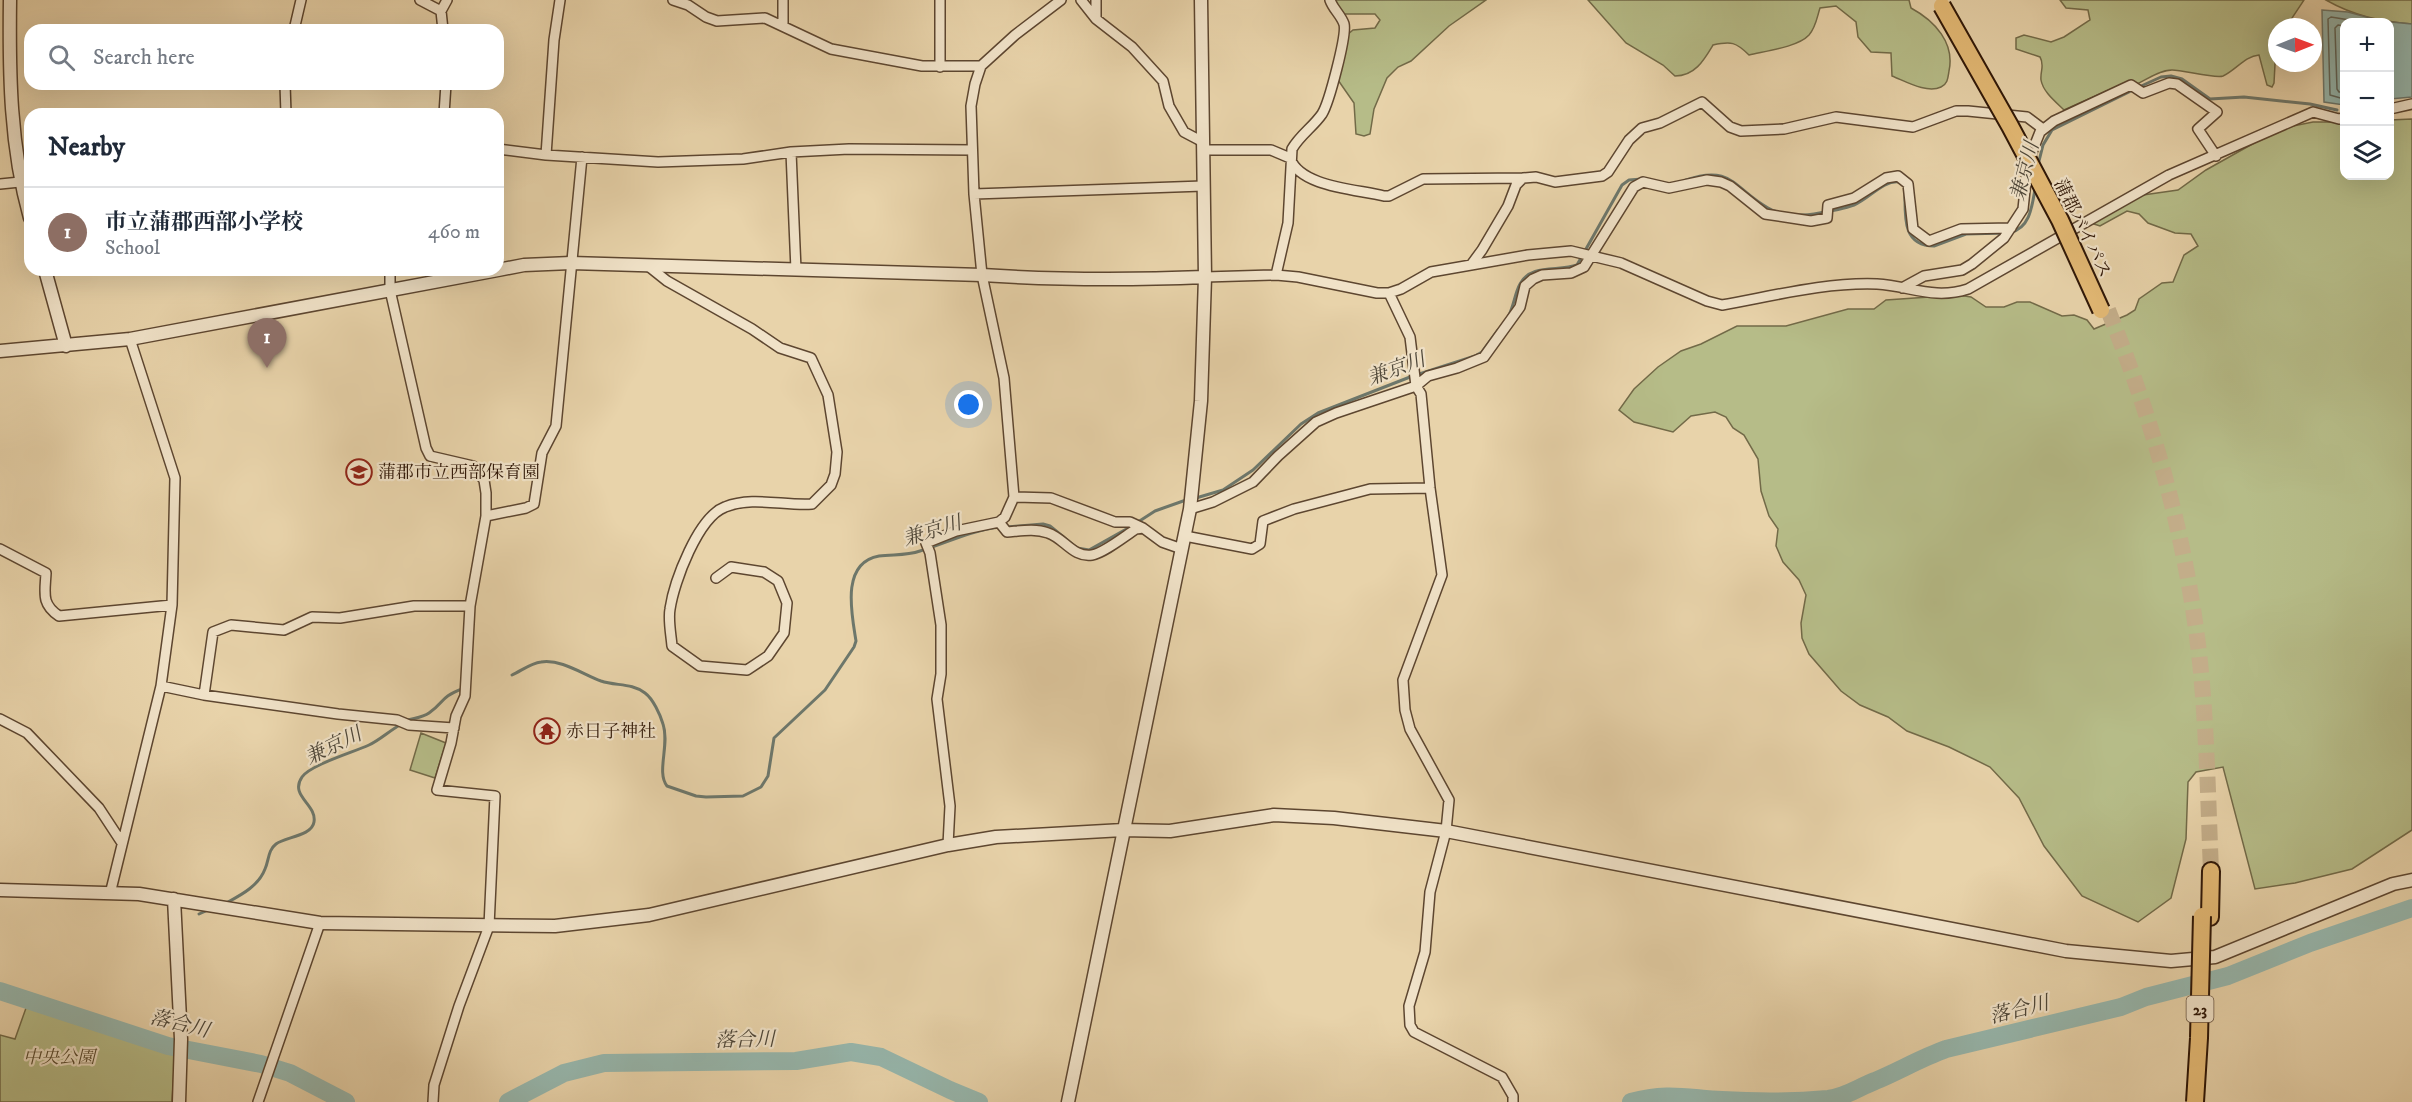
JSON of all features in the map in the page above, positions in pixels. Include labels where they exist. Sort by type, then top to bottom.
[{"type":"highway","name":"蒲郡バイパス","points":[[1943,4],[2065,218],[2104,310]]},
{"type":"highway","name":"23","points":[[2202,1102],[2206,871]]},
{"type":"highway","name":"23","points":[[2195,1102],[2206,916]]},
{"type":"street","points":[[10,0],[10,111],[24,176]]},
{"type":"street","points":[[295,24],[301,0]]},
{"type":"street","points":[[420,0],[441,11]]},
{"type":"street","points":[[442,24],[441,11],[447,0]]},
{"type":"street","points":[[546,155],[554,40],[560,0]]},
{"type":"street","points":[[673,0],[688,5],[706,17],[717,21],[765,18],[831,49],[922,66],[981,66]]},
{"type":"street","points":[[783,0],[783,26]]},
{"type":"street","points":[[940,0],[940,67]]},
{"type":"street","points":[[1002,526],[1014,497],[1004,378],[982,275],[974,194],[971,106],[981,66],[1015,35],[1061,0]]},
{"type":"street","points":[[1081,0],[1096,19],[1132,47],[1163,81],[1169,106],[1184,132],[1203,146],[1271,150],[1290,158]]},
{"type":"street","points":[[1096,0],[1096,19]]},
{"type":"street","points":[[1068,1102],[1190,504],[1201,401],[1205,277],[1201,0]]},
{"type":"street","points":[[1276,275],[1288,224],[1290,158],[1298,138],[1321,116],[1331,92],[1344,29],[1343,22],[1330,0]]},
{"type":"street","points":[[1902,288],[1924,276],[1962,270],[1972,264],[2008,232],[2023,209],[2028,162],[2035,140],[2043,129],[2054,121],[2131,85],[2137,89],[2169,83],[2177,84],[2217,112],[2198,129],[2216,156]]},
{"type":"street","points":[[285,90],[286,108]]},
{"type":"street","points":[[444,108],[446,90]]},
{"type":"street","points":[[1290,158],[1293,168],[1309,179],[1389,196],[1423,179],[1536,177],[1555,182],[1602,176],[1608,172],[1629,140],[1642,128],[1660,123],[1702,102],[1730,128],[1742,131],[1777,130],[1836,117],[1913,127],[1956,111],[2027,117],[2043,129]]},
{"type":"street","points":[[2394,108],[2412,104]]},
{"type":"street","points":[[504,269],[571,262],[1046,279],[1128,280],[1276,275],[1298,277],[1377,293],[1389,293],[1431,272],[1528,255],[1585,255],[1621,263],[1707,301],[1722,305],[1821,287],[1877,284],[1927,294],[1959,292],[2169,175],[2313,112],[2340,119]]},
{"type":"street","points":[[504,150],[546,155],[658,162],[743,159],[791,152],[849,149],[972,150]]},
{"type":"street","points":[[791,152],[796,270]]},
{"type":"street","points":[[486,516],[526,508],[534,504],[542,453],[556,426],[582,157]]},
{"type":"street","points":[[1190,504],[1213,502],[1252,482],[1316,422],[1416,384],[1428,376],[1484,357],[1520,307],[1526,286],[1533,279],[1542,275],[1578,272],[1584,267],[1585,255],[1623,200],[1634,187],[1643,183],[1669,188],[1707,180],[1721,182],[1730,186],[1765,214],[1811,221],[1827,218],[1828,205],[1854,198],[1886,178],[1898,176],[1908,184],[1912,229],[1929,241],[1961,229],[2008,232]]},
{"type":"street","points":[[1471,265],[1503,215],[1516,184],[1523,178]]},
{"type":"street","points":[[0,184],[24,181]]},
{"type":"street","points":[[974,194],[1203,186]]},
{"type":"street","points":[[647,265],[667,281],[752,329],[780,348],[811,358],[828,395],[837,452],[835,474],[831,485],[812,504],[753,502],[723,507],[711,518],[681,565],[670,610],[672,646],[700,666],[747,670],[768,656],[784,633],[787,603],[778,581],[764,572],[731,567],[716,578]]},
{"type":"street","points":[[47,276],[66,346]]},
{"type":"street","points":[[390,276],[390,290],[426,448],[430,456],[467,463],[484,480],[486,493],[486,516],[470,606],[465,696],[456,716],[437,790],[495,796],[489,926],[448,1040],[434,1085],[433,1102]]},
{"type":"street","points":[[0,351],[130,339],[466,276]]},
{"type":"street","points":[[1389,293],[1410,337],[1416,384],[1421,394],[1430,488],[1442,574],[1403,680],[1405,710],[1410,729],[1449,800],[1446,831],[1430,892],[1425,952],[1409,1006],[1410,1025],[1414,1032],[1502,1077],[1513,1096],[1513,1102]]},
{"type":"street","points":[[110,894],[161,686],[172,605],[175,478],[130,339]]},
{"type":"street","points":[[1185,536],[1252,549],[1260,544],[1263,521],[1294,509],[1370,489],[1430,488]]},
{"type":"street","points":[[1014,497],[1050,498],[1115,522],[1138,525],[1162,542],[1182,549]]},
{"type":"street","points":[[948,844],[950,806],[938,699],[941,674],[941,625],[926,543],[956,531],[1002,526],[1050,533],[1074,551],[1085,555],[1095,555],[1136,529],[1138,525]]},
{"type":"street","points":[[0,549],[46,573],[45,600],[50,610],[59,616],[172,605]]},
{"type":"street","points":[[204,694],[213,632],[231,625],[284,630],[312,617],[340,618],[414,606],[470,606]]},
{"type":"street","points":[[161,686],[338,714],[397,720],[409,725],[454,728]]},
{"type":"street","points":[[0,719],[27,733],[99,808],[122,843]]},
{"type":"street","points":[[0,890],[139,894],[320,923],[555,926],[649,915],[948,844],[996,837],[1123,830],[1170,831],[1274,815],[1334,818],[1446,831],[2066,951],[2171,961],[2215,957],[2393,884],[2412,880]]},
{"type":"street","points":[[174,899],[181,1039],[179,1102]]},
{"type":"street","points":[[258,1102],[320,923]]},
{"type":"green space","points":[[1333,0],[1486,0],[1449,26],[1411,61],[1398,67],[1387,78],[1374,109],[1370,134],[1364,136],[1356,134],[1354,103],[1338,80],[1347,35],[1353,30],[1375,28],[1380,20],[1375,14],[1344,14]]},
{"type":"green space","points":[[1588,0],[1909,0],[1911,8],[1928,19],[1946,42],[1950,61],[1948,78],[1943,86],[1929,89],[1892,76],[1891,53],[1871,52],[1858,37],[1856,22],[1836,6],[1820,8],[1811,32],[1797,43],[1749,55],[1733,44],[1713,45],[1693,70],[1675,76],[1663,65],[1626,43]]},
{"type":"green space","points":[[2060,0],[2304,0],[2292,18],[2268,18],[2268,72],[2275,72],[2272,87],[2267,85],[2259,55],[2249,58],[2219,77],[2167,70],[2137,84],[2131,80],[2064,110],[2044,89],[2040,57],[2016,49],[2016,38],[2024,35],[2051,42],[2064,37],[2090,20],[2088,10],[2066,8]]},
{"type":"green space","points":[[2326,0],[2412,0],[2412,24],[2394,22],[2394,18],[2368,17]]},
{"type":"green space","points":[[2412,119],[2412,830],[2352,869],[2295,883],[2255,889],[2223,767],[2196,772],[2188,782],[2186,839],[2171,898],[2138,922],[2082,896],[2044,846],[2019,798],[1990,767],[1949,747],[1907,731],[1888,717],[1860,705],[1841,691],[1809,654],[1802,638],[1801,623],[1806,595],[1799,580],[1783,562],[1776,546],[1778,529],[1769,516],[1761,491],[1758,459],[1744,435],[1733,428],[1726,417],[1715,412],[1691,416],[1673,432],[1634,422],[1619,410],[1634,389],[1658,367],[1681,351],[1737,326],[1786,326],[1848,309],[1874,309],[1886,300],[1958,295],[1971,297],[1986,307],[2004,307],[2017,302],[2030,302],[2062,316],[2074,315],[2087,320],[2094,329],[2127,315],[2135,310],[2139,299],[2162,283],[2173,282],[2184,255],[2198,246],[2191,234],[2175,233],[2148,223],[2139,214],[2127,211],[2100,226],[2094,224],[2104,209],[2129,197],[2178,190],[2206,170],[2263,138],[2293,126],[2313,122],[2340,122],[2340,180],[2394,180],[2394,120]]},
{"type":"green space","points":[[421,733],[446,743],[435,778],[410,770]]},
{"type":"green space","name":"中央公園","points":[[38,1004],[144,1038],[175,1052],[172,1102],[0,1102],[0,1035],[15,1039],[26,1008]]},
{"type":"water","points":[[2322,10],[2348,12],[2370,18],[2340,18],[2340,104],[2324,102]]},
{"type":"water","points":[[2394,22],[2412,24],[2412,97],[2394,99]]},
{"type":"waterway","name":"兼京川","points":[[2139,87],[2161,77],[2171,76],[2182,79],[2210,99],[2244,97],[2310,104],[2337,110]]},
{"type":"waterway","name":"兼京川","points":[[2038,165],[2043,145],[2052,130],[2133,90]]},
{"type":"waterway","name":"兼京川","points":[[1686,180],[1713,175],[1723,177],[1772,210],[1784,214],[1803,215],[1854,205],[1887,184],[1899,182]]},
{"type":"waterway","name":"兼京川","points":[[1509,315],[1518,288],[1525,277],[1546,269],[1577,265],[1622,185],[1629,180],[1642,179]]},
{"type":"waterway","name":"兼京川","points":[[2011,232],[2017,230],[2026,221],[2035,189]]},
{"type":"waterway","name":"兼京川","points":[[1905,195],[1908,229],[1911,236],[1924,245],[1934,246],[1966,234],[2005,233]]},
{"type":"waterway","name":"兼京川","points":[[1196,498],[1223,490],[1253,470],[1301,424],[1318,413],[1410,377],[1475,356],[1482,352],[1498,330]]},
{"type":"waterway","name":"兼京川","points":[[1138,522],[1155,511],[1186,500]]},
{"type":"waterway","name":"兼京川","points":[[1007,527],[1043,524],[1050,526],[1077,548],[1089,550],[1130,527]]},
{"type":"waterway","name":"兼京川","points":[[512,675],[534,664],[549,662],[564,665],[601,681],[640,690],[653,703],[663,724],[665,732],[663,773],[667,786],[696,796],[743,796],[761,787],[768,776],[774,738],[825,690],[854,647],[856,641],[851,591],[858,569],[867,561],[879,556],[915,553],[969,534],[1001,527]]},
{"type":"waterway","name":"兼京川","points":[[405,721],[426,715],[446,697],[462,689]]},
{"type":"waterway","name":"兼京川","points":[[228,902],[259,880],[271,849],[276,844],[312,827],[314,822],[312,810],[299,790],[302,777],[323,763],[373,743],[400,725]]},
{"type":"waterway","name":"落合川","points":[[1631,1102],[1666,1096],[1762,1101],[1835,1098],[1946,1049],[2121,1007],[2146,997],[2228,976],[2310,943],[2412,908]]},
{"type":"waterway","name":"兼京川","points":[[199,914],[208,910]]},
{"type":"waterway","name":"落合川","points":[[0,991],[168,1046],[261,1064],[290,1073],[346,1102]]},
{"type":"waterway","name":"落合川","points":[[508,1102],[564,1073],[604,1063],[796,1061],[851,1052],[881,1057],[979,1102]]},
{"type":"tunnel","points":[[2108,310],[2154,439],[2187,571],[2200,662],[2211,871]]},
{"type":"place","name":"市立蒲郡西部小学校","points":[[267,368]]},
{"type":"place","name":"蒲郡市立西部保育園","points":[[359,472]]},
{"type":"place","name":"赤日子神社","points":[[547,731]]}]
